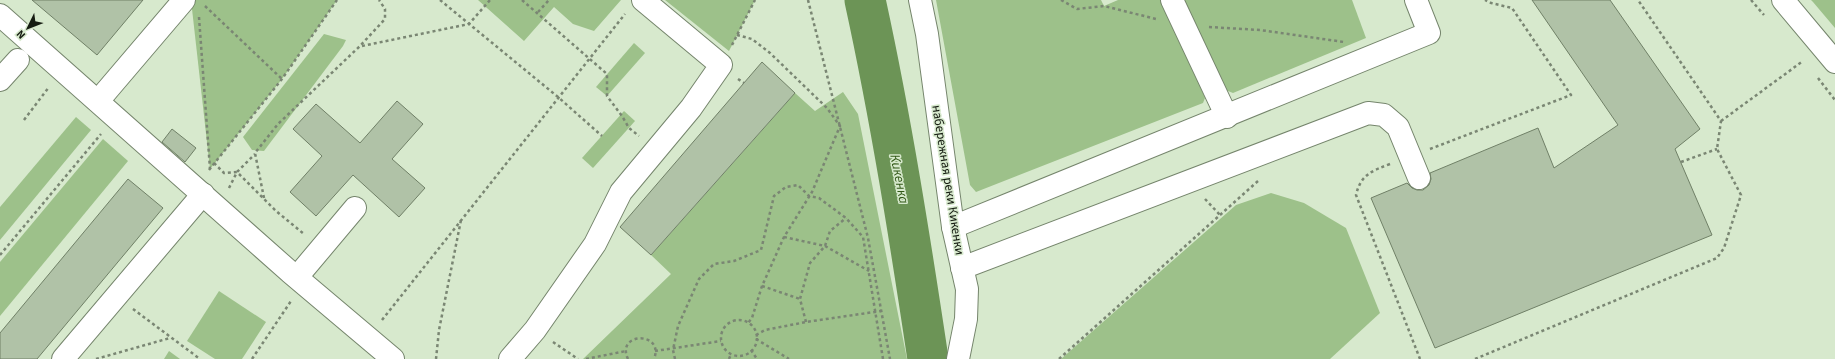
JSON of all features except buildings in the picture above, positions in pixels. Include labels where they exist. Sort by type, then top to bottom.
[{"type":"street","name":"набережная реки Кикенки","points":[[920,0],[927,34],[953,228],[967,289],[966,319],[958,359]]},
{"type":"street","points":[[1172,0],[1227,116]]},
{"type":"street","points":[[953,228],[1429,33],[1416,0]]},
{"type":"street","points":[[1786,1],[1835,62]]},
{"type":"street","points":[[98,102],[194,3]]},
{"type":"street","points":[[510,359],[541,334],[594,244],[621,192],[690,108],[721,65],[635,5]]},
{"type":"street","points":[[0,15],[115,117],[205,184],[296,286],[393,359]]},
{"type":"street","points":[[0,80],[18,60]]},
{"type":"street","points":[[962,268],[1368,113],[1384,115],[1398,127],[1418,178]]},
{"type":"street","points":[[65,358],[205,184]]},
{"type":"street","points":[[296,286],[321,248],[355,208]]},
{"type":"path","points":[[205,184],[210,169],[282,79],[337,0]]},
{"type":"path","points":[[227,193],[238,172],[278,124],[360,46],[385,19],[385,9],[379,0]]},
{"type":"path","points":[[440,0],[558,97],[602,136]]},
{"type":"path","points":[[360,46],[469,24],[490,0]]},
{"type":"path","points":[[522,0],[538,12],[607,74],[607,96],[629,128]]},
{"type":"path","points":[[538,12],[549,0]]},
{"type":"path","points":[[729,51],[755,0]]},
{"type":"path","points":[[808,0],[868,238],[890,359]]},
{"type":"path","points":[[1061,0],[1078,9],[1104,6],[1163,21]]},
{"type":"path","points":[[1420,359],[1356,195],[1359,184],[1367,174],[1410,156],[1571,95],[1512,8],[1490,3],[1485,0]]},
{"type":"path","points":[[1475,359],[1717,258],[1724,248],[1741,195],[1717,149],[1721,121],[1638,0]]},
{"type":"path","points":[[194,3],[282,79]]},
{"type":"path","points":[[379,324],[609,33],[635,5]]},
{"type":"path","points":[[199,18],[210,169]]},
{"type":"path","points":[[1206,26],[1267,31],[1346,42]]},
{"type":"path","points":[[737,35],[752,39],[770,53],[827,108],[840,126]]},
{"type":"path","points":[[1721,121],[1803,60]]},
{"type":"path","points":[[24,120],[49,87]]},
{"type":"path","points":[[0,255],[115,117]]},
{"type":"path","points":[[748,323],[752,318],[762,286],[784,237],[809,196],[840,126]]},
{"type":"path","points":[[1681,162],[1717,149]]},
{"type":"path","points":[[255,153],[264,198]]},
{"type":"path","points":[[214,164],[224,173],[238,172],[276,211],[321,248]]},
{"type":"path","points":[[1059,359],[1261,178]]},
{"type":"path","points":[[675,359],[673,350],[678,326],[699,279],[714,264],[734,261],[761,250],[774,196],[786,187],[798,185],[809,196],[818,198],[846,218],[863,237],[883,359]]},
{"type":"path","points":[[1200,194],[1220,215]]},
{"type":"path","points":[[806,322],[800,299],[810,263],[825,246],[830,231],[846,218]]},
{"type":"path","points":[[436,359],[439,330],[461,219]]},
{"type":"path","points":[[784,237],[825,246],[869,271]]},
{"type":"path","points":[[863,237],[868,238]]},
{"type":"path","points":[[252,359],[296,286]]},
{"type":"path","points":[[762,286],[800,299]]},
{"type":"path","points":[[126,305],[200,359]]},
{"type":"path","points":[[789,359],[756,337],[754,328],[748,323],[741,320],[729,323],[723,329],[721,341],[725,349],[731,354],[744,355],[751,350],[756,337],[765,330],[881,310]]},
{"type":"path","points":[[541,334],[578,359]]},
{"type":"path","points":[[96,359],[171,338]]},
{"type":"path","points":[[628,359],[626,351],[627,347],[633,339],[643,338],[651,342],[655,351],[654,359]]},
{"type":"path","points":[[655,351],[673,350],[721,341]]},
{"type":"path","points":[[751,350],[757,359]]},
{"type":"path","points":[[586,359],[626,351]]},
{"type":"path","points":[[730,359],[731,354]]},
{"type":"green space","points":[[191,0],[337,0],[282,79],[210,169]]},
{"type":"green space","points":[[478,0],[621,0],[594,31],[573,24],[554,7],[524,41]]},
{"type":"green space","points":[[665,0],[755,0],[729,51]]},
{"type":"green space","points":[[936,0],[1101,0],[1104,6],[1118,0],[1165,0],[1205,98],[1203,103],[976,192],[970,185]]},
{"type":"green space","points":[[1184,0],[1352,0],[1366,38],[1233,93],[1223,89]]},
{"type":"green space","points":[[1811,0],[1835,0],[1835,28],[1813,2]]},
{"type":"green space","points":[[324,34],[346,40],[264,151],[252,150],[243,137]]},
{"type":"green space","points":[[634,43],[645,53],[607,96],[596,87]]},
{"type":"green space","points":[[843,92],[858,114],[907,359],[583,359],[671,274],[651,255],[795,93],[815,111]]},
{"type":"green space","points":[[624,111],[635,121],[593,168],[582,158]]},
{"type":"green space","points":[[76,117],[91,130],[0,240],[0,207]]},
{"type":"green space","points":[[103,139],[128,161],[0,316],[0,262]]},
{"type":"green space","points":[[1271,193],[1304,203],[1346,228],[1380,313],[1330,359],[1061,359],[1236,205]]},
{"type":"green space","points":[[219,291],[266,322],[242,359],[215,359],[187,341]]},
{"type":"green space","points":[[169,351],[180,359],[164,359]]},
{"type":"waterway","name":"Кикенка","points":[[865,0],[900,179],[928,359]]}]
